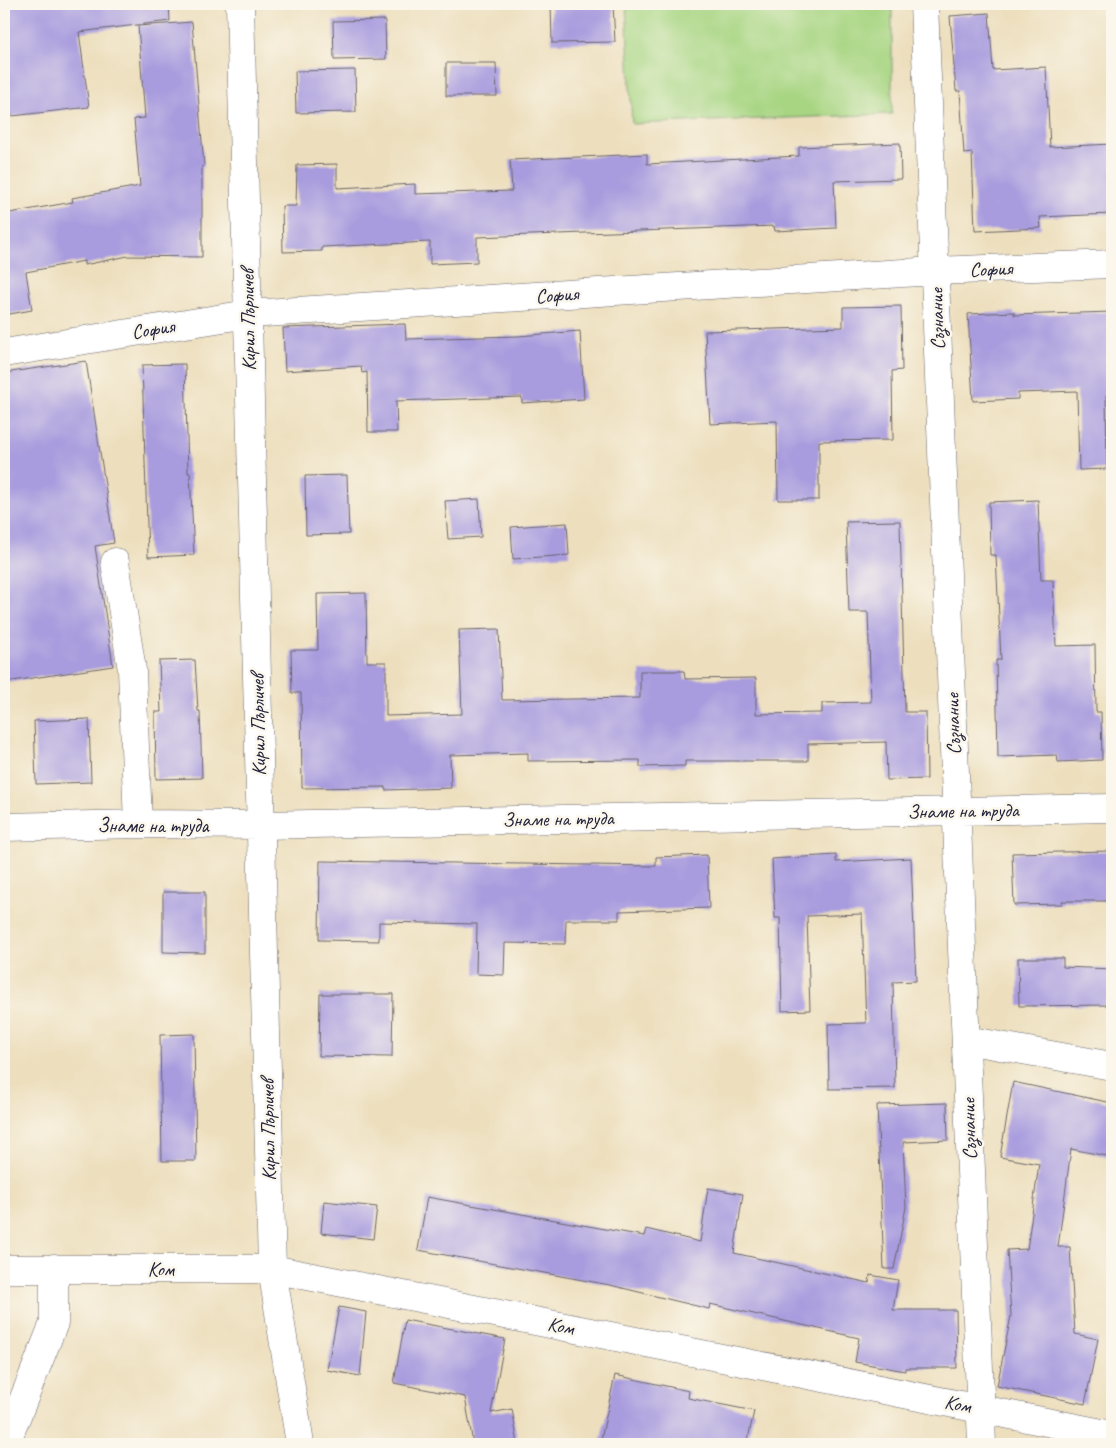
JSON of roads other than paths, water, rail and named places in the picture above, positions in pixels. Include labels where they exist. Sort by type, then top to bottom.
[{"type":"street","name":"Кирил Пърличев","points":[[240,4],[272,1269],[300,1444]]},
{"type":"street","name":"Съзнание","points":[[924,4],[982,1444]]},
{"type":"street","name":"София","points":[[4,353],[248,314],[934,271],[1112,264]]},
{"type":"street","points":[[115,562],[132,670],[138,824]]},
{"type":"street","name":"Знаме на труда","points":[[4,826],[261,825],[1112,808]]},
{"type":"street","points":[[966,1040],[1112,1066]]},
{"type":"street","points":[[9,1444],[8,1438],[54,1323],[54,1268]]},
{"type":"street","name":"Ком","points":[[4,1269],[272,1269],[1112,1435]]}]
